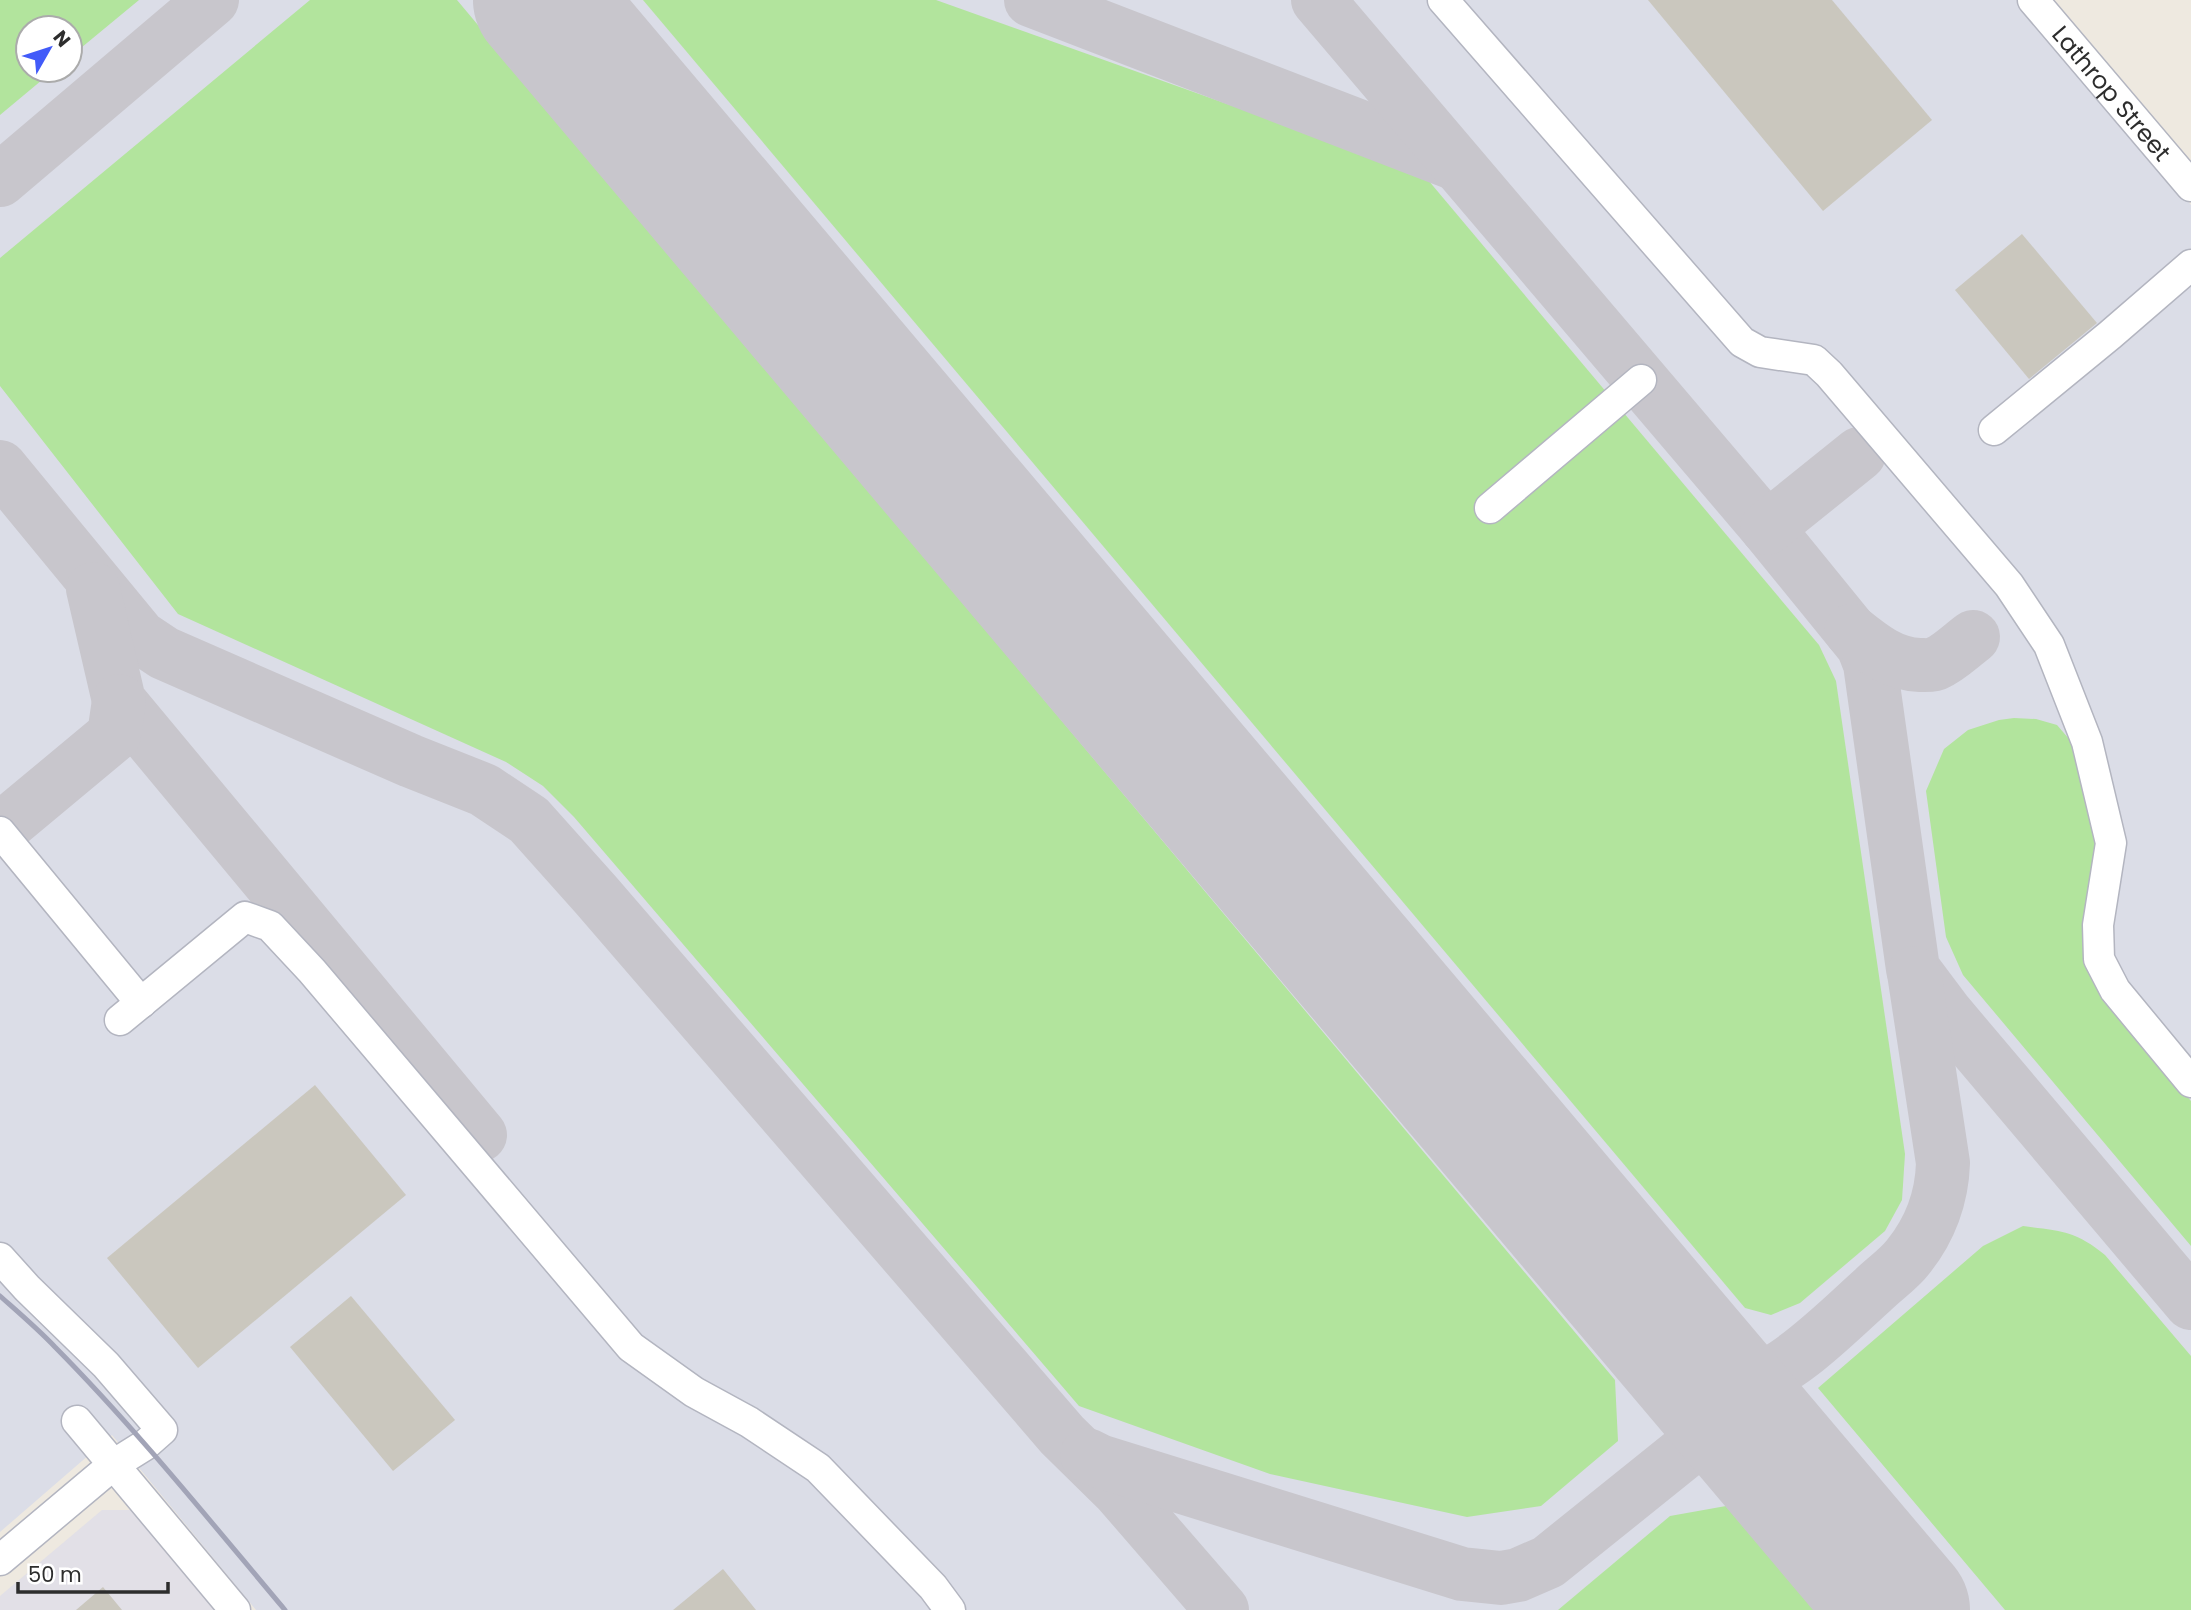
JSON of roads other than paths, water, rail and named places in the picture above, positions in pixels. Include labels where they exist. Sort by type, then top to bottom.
[{"type":"street","points":[[1443,0],[1742,342],[1760,352],[1814,360],[1829,374],[2009,585],[2049,645],[2087,742],[2111,844],[2098,925],[2099,959],[2115,990],[2191,1082]]},
{"type":"street","name":"Lathrop Street","points":[[2033,0],[2191,186]]},
{"type":"street","points":[[1994,430],[2191,265]]},
{"type":"street","points":[[1490,508],[1641,380]]},
{"type":"street","points":[[0,832],[131,1011],[245,917],[270,926],[312,971],[631,1347],[694,1392],[749,1422],[818,1468],[933,1587],[950,1610]]},
{"type":"street","points":[[0,1258],[106,1365],[162,1430],[145,1445],[113,1465],[0,1560]]},
{"type":"street","points":[[77,1420],[235,1610]]},
{"type":"railway","points":[[0,1296],[48,1340],[115,1411],[285,1610]]}]
